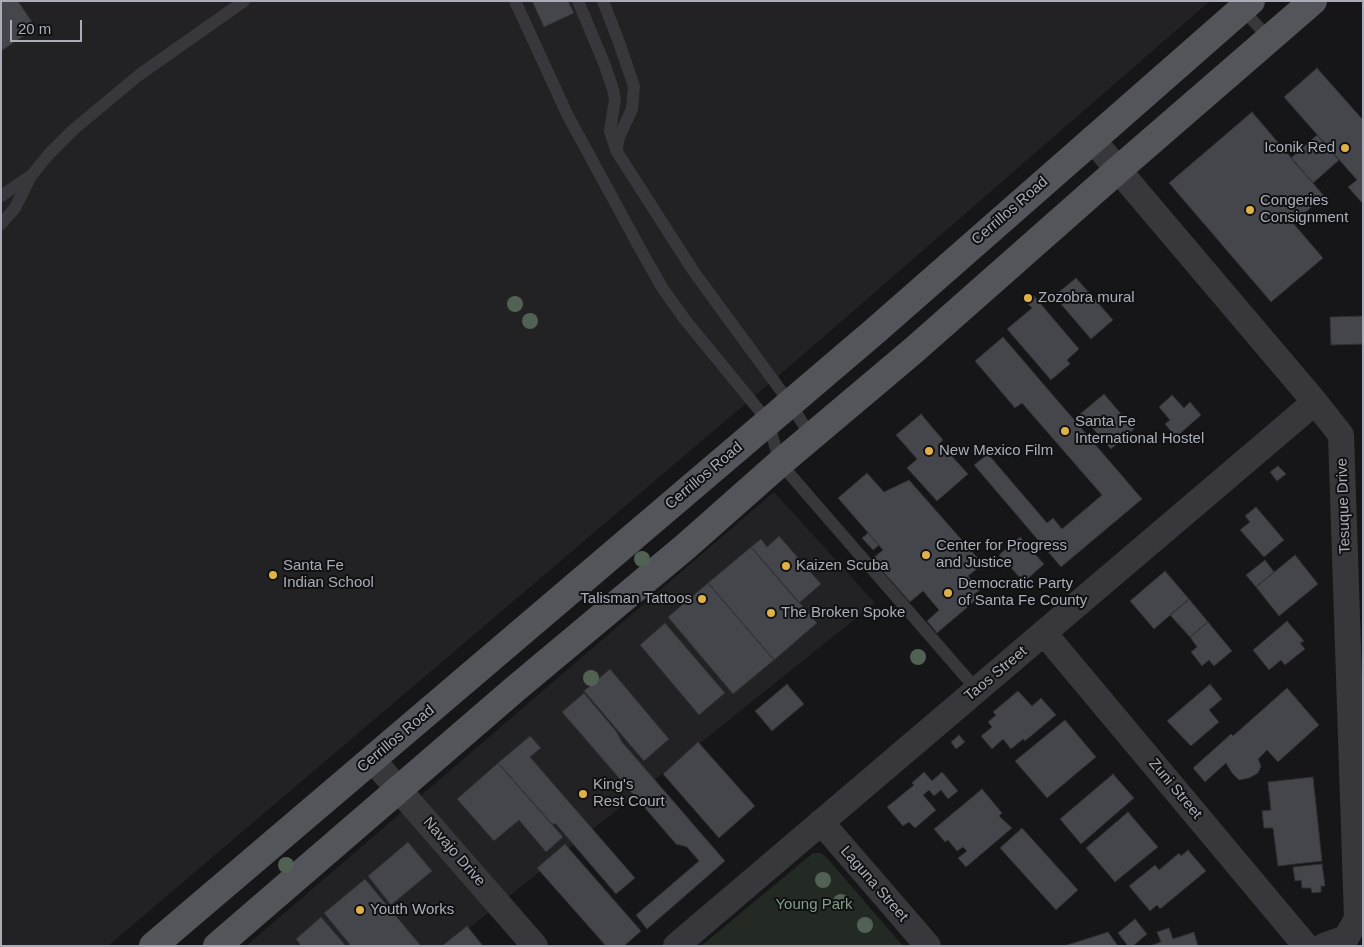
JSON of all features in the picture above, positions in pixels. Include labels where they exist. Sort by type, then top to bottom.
[{"type":"main road","points":[[217,946],[515,689],[685,547],[811,436],[914,350],[1119,169],[1314,1]]},
{"type":"main road","name":"Cerrillos Road","points":[[153,946],[875,330],[1247,5]]},
{"type":"street","name":"Tesuque Drive","points":[[1092,139],[1342,435],[1357,919],[1346,938],[1324,946]]},
{"type":"street","name":"Taos Street","points":[[676,946],[1315,402]]},
{"type":"street","name":"Zuni Street","points":[[1044,633],[1306,946]]},
{"type":"street","name":"Navajo Drive","points":[[372,759],[400,788],[535,946]]},
{"type":"street","name":"Laguna Street","points":[[821,822],[928,946]]},
{"type":"lane","points":[[1,224],[15,208],[31,176],[49,154],[73,130],[131,80],[244,1]]},
{"type":"lane","points":[[515,1],[568,116],[663,289],[686,321],[768,421],[780,463],[977,690]]},
{"type":"lane","points":[[578,1],[613,89],[615,99],[610,131],[617,152],[694,272],[790,403],[811,436]]},
{"type":"lane","points":[[603,1],[634,86],[632,109],[619,137],[617,152]]},
{"type":"lane","points":[[1247,5],[1270,39]]},
{"type":"lane","points":[[1,196],[31,176]]},
{"type":"shaded area","name":"Santa Fe Indian School","points":[[1,1],[1210,1],[798,359],[108,946],[1,946]]},
{"type":"shaded area","points":[[774,492],[875,603],[447,946],[246,946]]},
{"type":"green space","name":"Young Park","points":[[813,853],[821,853],[827,858],[903,946],[701,946]]},
{"type":"building","points":[[1,1],[18,1],[36,28],[1,51]]},
{"type":"building","points":[[532,1],[568,1],[574,13],[544,27]]},
{"type":"building","name":"Iconik Red","points":[[1317,68],[1363,120],[1363,204],[1348,187],[1357,180],[1284,97]]},
{"type":"building","name":"Congeries Consignment","points":[[1252,112],[1324,196],[1293,223],[1323,258],[1271,302],[1169,183]]},
{"type":"building","points":[[1317,135],[1339,160],[1313,183],[1291,158]]},
{"type":"building","points":[[1076,278],[1113,320],[1091,339],[1054,296]]},
{"type":"building","points":[[1034,296],[1079,349],[1067,360],[1070,364],[1051,380],[1007,329],[1032,308],[1027,303]]},
{"type":"building","points":[[1363,316],[1363,344],[1331,345],[1330,317]]},
{"type":"building","name":"Santa Fe International Hostel","points":[[1003,337],[1142,499],[1061,567],[974,465],[988,454],[1047,523],[1053,518],[1062,529],[1102,495],[1022,403],[1015,408],[975,361]]},
{"type":"building","points":[[1104,394],[1134,429],[1111,449],[1080,414]]},
{"type":"building","points":[[1172,395],[1184,408],[1190,402],[1201,415],[1176,437],[1165,424],[1170,420],[1159,407]]},
{"type":"building","name":"New Mexico Film","points":[[921,414],[943,440],[940,443],[968,474],[937,501],[907,468],[917,459],[896,435]]},
{"type":"building","points":[[1278,466],[1286,474],[1277,481],[1270,472]]},
{"type":"building","name":"Center for Progress and Justice","points":[[867,473],[884,492],[909,480],[983,564],[968,576],[980,590],[973,595],[977,599],[937,633],[927,621],[939,610],[923,591],[910,602],[872,559],[883,550],[838,498]]},
{"type":"building","points":[[1256,507],[1284,540],[1264,557],[1240,530],[1250,522],[1245,516]]},
{"type":"building","points":[[868,533],[879,545],[873,550],[862,538]]},
{"type":"building","name":"Kaizen Scuba","points":[[779,536],[821,584],[799,603],[751,547],[761,539],[767,547]]},
{"type":"building","points":[[1020,537],[1044,564],[1024,582],[999,555]]},
{"type":"building","name":"The Broken Spoke","points":[[751,547],[817,623],[774,660],[708,583]]},
{"type":"building","points":[[1295,555],[1318,584],[1279,616],[1256,587]]},
{"type":"building","points":[[1265,560],[1274,572],[1256,587],[1246,575]]},
{"type":"building","points":[[1165,571],[1189,599],[1154,629],[1130,601]]},
{"type":"building","points":[[708,583],[774,660],[733,694],[668,617]]},
{"type":"building","points":[[1189,599],[1208,622],[1190,637],[1170,615]]},
{"type":"building","points":[[1287,621],[1304,641],[1300,643],[1305,649],[1285,665],[1281,660],[1269,670],[1253,650]]},
{"type":"building","points":[[1208,622],[1232,651],[1214,666],[1209,660],[1202,666],[1191,652],[1197,647],[1190,637]]},
{"type":"building","points":[[665,623],[725,693],[699,715],[640,645]]},
{"type":"building","points":[[610,669],[669,739],[644,761],[584,691]]},
{"type":"building","points":[[787,684],[804,704],[772,731],[755,711]]},
{"type":"building","points":[[1210,684],[1222,699],[1209,710],[1219,722],[1191,746],[1167,721]]},
{"type":"building","points":[[1287,688],[1319,725],[1278,762],[1267,750],[1258,759],[1261,766],[1258,773],[1249,778],[1239,780],[1226,763],[1205,782],[1193,768],[1231,734],[1233,736]]},
{"type":"building","points":[[1018,691],[1032,706],[1041,698],[1056,715],[1025,741],[1023,739],[1011,749],[1003,739],[992,749],[981,736],[992,727],[988,722],[996,715],[993,712]]},
{"type":"building","points":[[584,693],[616,731],[622,742],[725,861],[647,929],[636,915],[699,861],[687,847],[676,844],[562,712]]},
{"type":"building","points":[[1065,720],[1096,757],[1047,798],[1015,761]]},
{"type":"building","points":[[959,735],[965,742],[956,749],[951,742]]},
{"type":"building","points":[[530,736],[541,748],[530,757],[635,878],[616,894],[555,823],[553,825],[498,763]]},
{"type":"building","points":[[698,742],[755,806],[719,838],[663,774]]},
{"type":"building","points":[[498,763],[563,837],[546,852],[519,820],[494,841],[457,799]]},
{"type":"building","points":[[924,772],[932,781],[942,772],[958,791],[948,799],[941,790],[934,796],[929,790],[923,795],[936,810],[915,828],[909,822],[903,826],[887,807],[914,785],[912,783]]},
{"type":"building","points":[[1113,774],[1134,798],[1081,844],[1060,819]]},
{"type":"building","points":[[1313,777],[1322,861],[1278,866],[1273,828],[1264,828],[1262,811],[1271,810],[1268,782]]},
{"type":"building","points":[[982,789],[1002,813],[999,816],[1012,828],[966,867],[958,858],[967,851],[963,847],[957,851],[948,840],[945,842],[934,829]]},
{"type":"building","points":[[1128,812],[1158,847],[1115,882],[1086,848]]},
{"type":"building","points":[[1022,828],[1078,890],[1056,910],[1000,848]]},
{"type":"building","points":[[408,842],[432,871],[391,905],[368,876]]},
{"type":"building","points":[[565,844],[641,931],[624,946],[606,946],[537,868]]},
{"type":"building","points":[[1188,850],[1206,871],[1160,909],[1157,905],[1150,911],[1129,886],[1155,865],[1159,870],[1179,853],[1181,856]]},
{"type":"building","points":[[1322,864],[1325,886],[1321,886],[1321,892],[1312,893],[1311,888],[1302,888],[1301,880],[1295,881],[1293,867]]},
{"type":"building","name":"Youth Works","points":[[365,879],[421,946],[351,946],[324,913]]},
{"type":"building","points":[[321,917],[346,946],[301,946],[296,939]]},
{"type":"building","points":[[1135,919],[1147,934],[1133,946],[1128,946],[1118,933]]},
{"type":"building","points":[[467,926],[483,946],[442,946]]},
{"type":"building","points":[[1169,928],[1173,939],[1194,932],[1198,946],[1150,946],[1161,942],[1157,932]]},
{"type":"building","points":[[1108,932],[1118,946],[1064,946]]},
{"type":"place","name":"Iconik Red","points":[[1345,148]]},
{"type":"place","name":"Congeries Consignment","points":[[1250,210]]},
{"type":"place","name":"Zozobra mural","points":[[1028,298]]},
{"type":"place","name":"Santa Fe International Hostel","points":[[1065,431]]},
{"type":"place","name":"New Mexico Film","points":[[929,451]]},
{"type":"place","name":"Center for Progress and Justice","points":[[926,555]]},
{"type":"place","name":"Kaizen Scuba","points":[[786,566]]},
{"type":"place","name":"Santa Fe Indian School","points":[[273,575]]},
{"type":"place","name":"Democratic Party of Santa Fe County","points":[[948,593]]},
{"type":"place","name":"Talisman Tattoos","points":[[702,599]]},
{"type":"place","name":"The Broken Spoke","points":[[771,613]]},
{"type":"place","name":"King's Rest Court","points":[[583,794]]},
{"type":"place","name":"Youth Works","points":[[360,910]]}]
